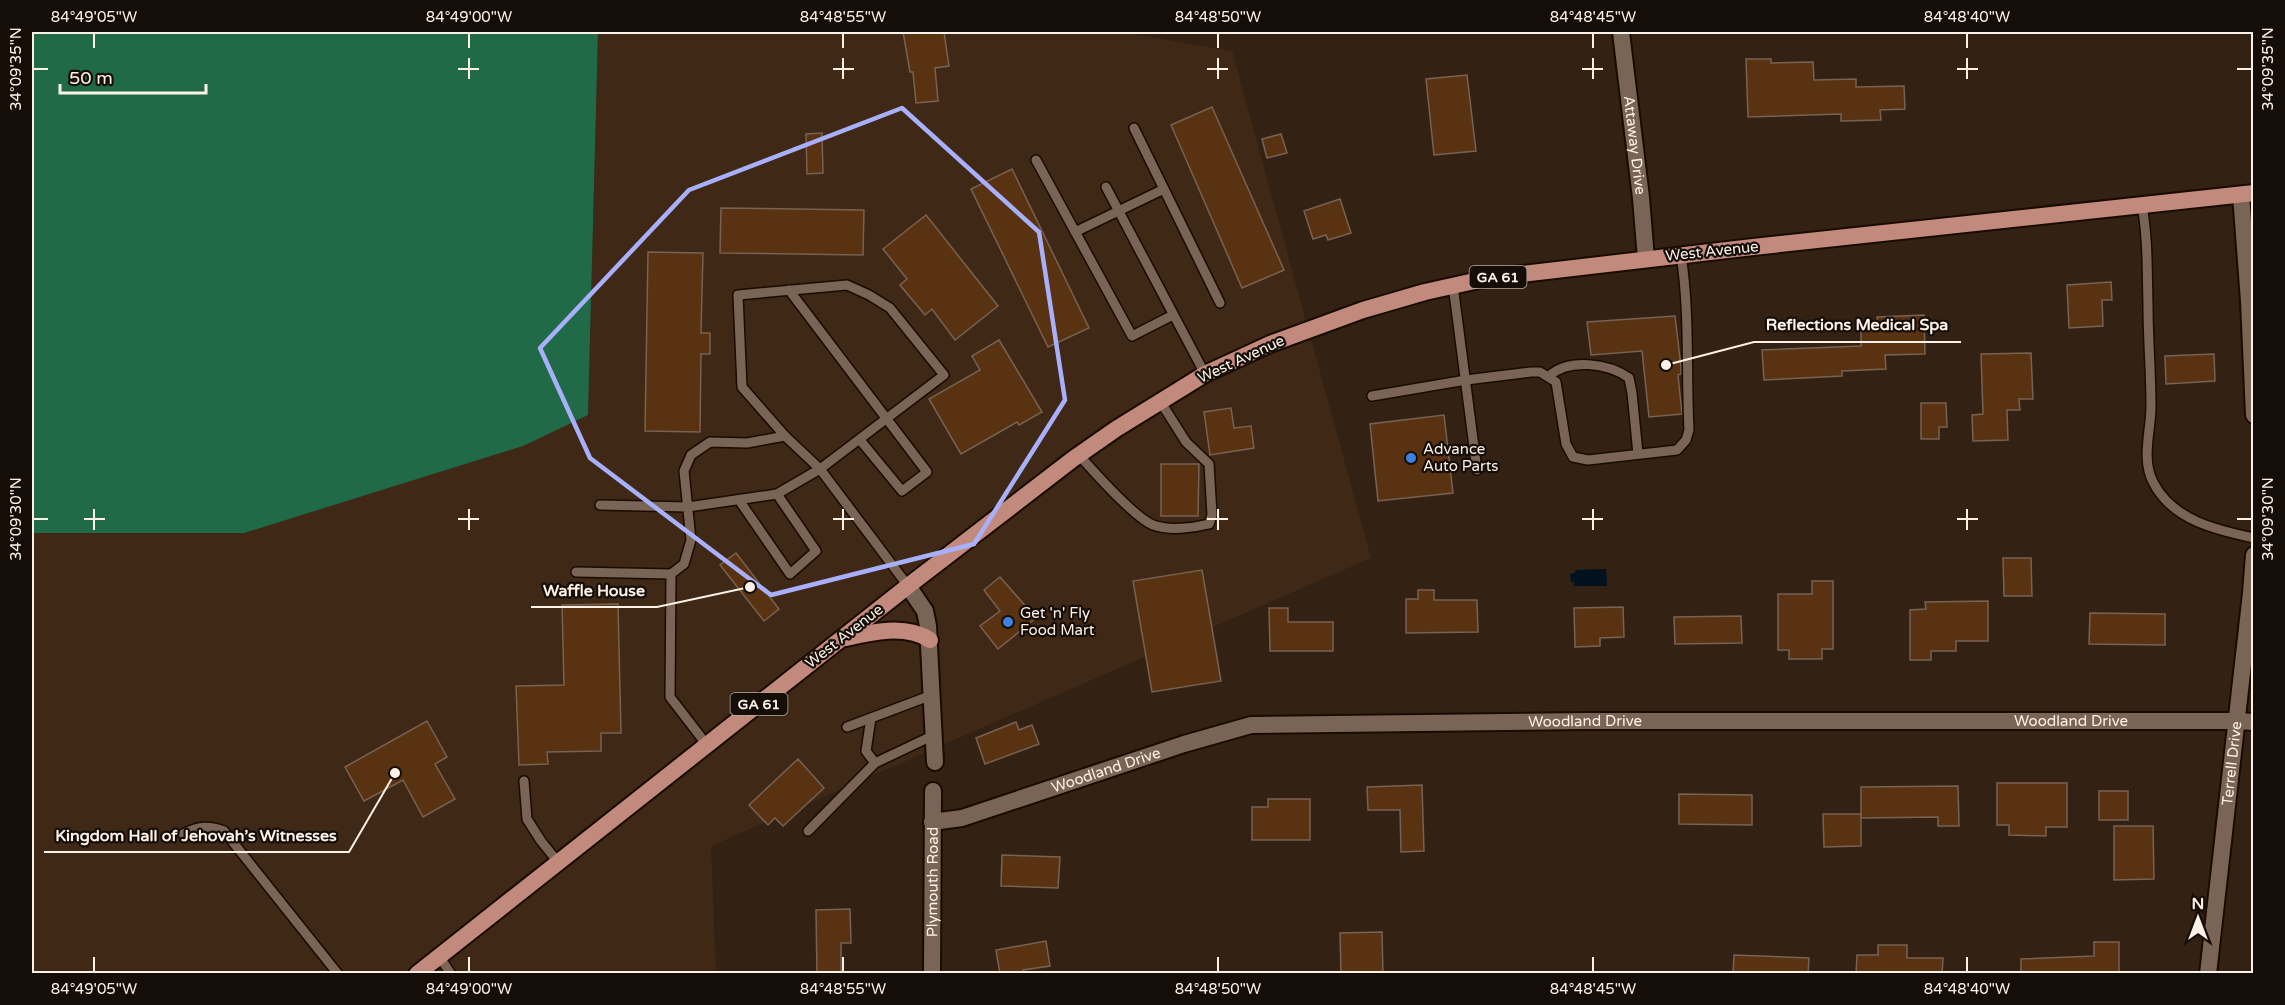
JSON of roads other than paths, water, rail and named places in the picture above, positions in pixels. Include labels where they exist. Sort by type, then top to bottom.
[{"type":"main road","name":"West Avenue","points":[[417,974],[908,586],[1078,455],[1205,374],[1314,326],[1453,285],[1488,278],[2247,194]]},
{"type":"main road","points":[[842,639],[863,634],[899,631],[913,633],[930,640]]},
{"type":"street","name":"Attaway Drive","points":[[1621,32],[1646,259]]},
{"type":"street","points":[[2247,194],[2253,415]]},
{"type":"street","name":"Terrell Drive","points":[[2208,974],[2235,720],[2252,593],[2253,555]]},
{"type":"street","points":[[908,586],[925,611],[930,640],[935,762]]},
{"type":"street","name":"Woodland Drive","points":[[932,822],[962,818],[1184,744],[1251,725],[1609,721],[2235,720],[2253,722]]},
{"type":"street","name":"Plymouth Road","points":[[932,974],[933,791]]},
{"type":"lane","points":[[1134,128],[1220,303]]},
{"type":"lane","points":[[1036,160],[1132,336],[1173,315]]},
{"type":"lane","points":[[1106,188],[1205,374]]},
{"type":"lane","points":[[1075,232],[1164,189]]},
{"type":"lane","points":[[2142,205],[2148,268],[2151,408],[2147,447],[2149,472],[2163,496],[2186,517],[2253,538]]},
{"type":"lane","points":[[1372,396],[1531,372],[1549,376],[1556,382],[1566,444],[1573,457],[1588,460],[1677,450],[1686,440],[1689,429],[1688,312],[1681,255]]},
{"type":"lane","points":[[600,505],[688,507],[777,494],[820,469],[945,375],[890,308],[847,285],[738,295],[742,387],[785,436],[820,469],[908,586]]},
{"type":"lane","points":[[1453,285],[1477,470]]},
{"type":"lane","points":[[789,290],[927,472],[902,491],[860,440]]},
{"type":"lane","points":[[1549,376],[1563,366],[1573,365],[1619,371],[1629,378],[1638,453]]},
{"type":"lane","points":[[1078,455],[1109,488],[1152,525],[1163,528],[1197,527],[1209,524],[1212,520],[1209,464],[1186,442],[1160,401]]},
{"type":"lane","points":[[576,572],[671,574],[684,564],[691,540],[684,471],[691,455],[710,442],[747,443],[785,436]]},
{"type":"lane","points":[[739,500],[790,574],[816,552],[777,494]]},
{"type":"lane","points":[[671,574],[670,697],[707,745]]},
{"type":"lane","points":[[847,727],[932,695]]},
{"type":"lane","points":[[871,718],[866,751],[875,763]]},
{"type":"lane","points":[[808,831],[875,763],[934,735]]},
{"type":"lane","points":[[524,781],[527,819],[558,862]]},
{"type":"lane","points":[[183,834],[202,827],[213,827],[224,831],[338,974]]},
{"type":"lane","points":[[439,956],[451,974]]},
{"type":"water","points":[[1606,569],[1607,586],[1574,586],[1574,582],[1571,582],[1570,574],[1575,573],[1575,570]]},
{"type":"place","name":"Reflections Medical Spa","points":[[1666,365]]},
{"type":"place","name":"Advance Auto Parts","points":[[1411,458]]},
{"type":"place","name":"Waffle House","points":[[750,587]]},
{"type":"place","name":"Get 'n' Fly Food Mart","points":[[1008,622]]},
{"type":"place","name":"Kingdom Hall of Jehovah’s Witnesses","points":[[395,773]]}]
